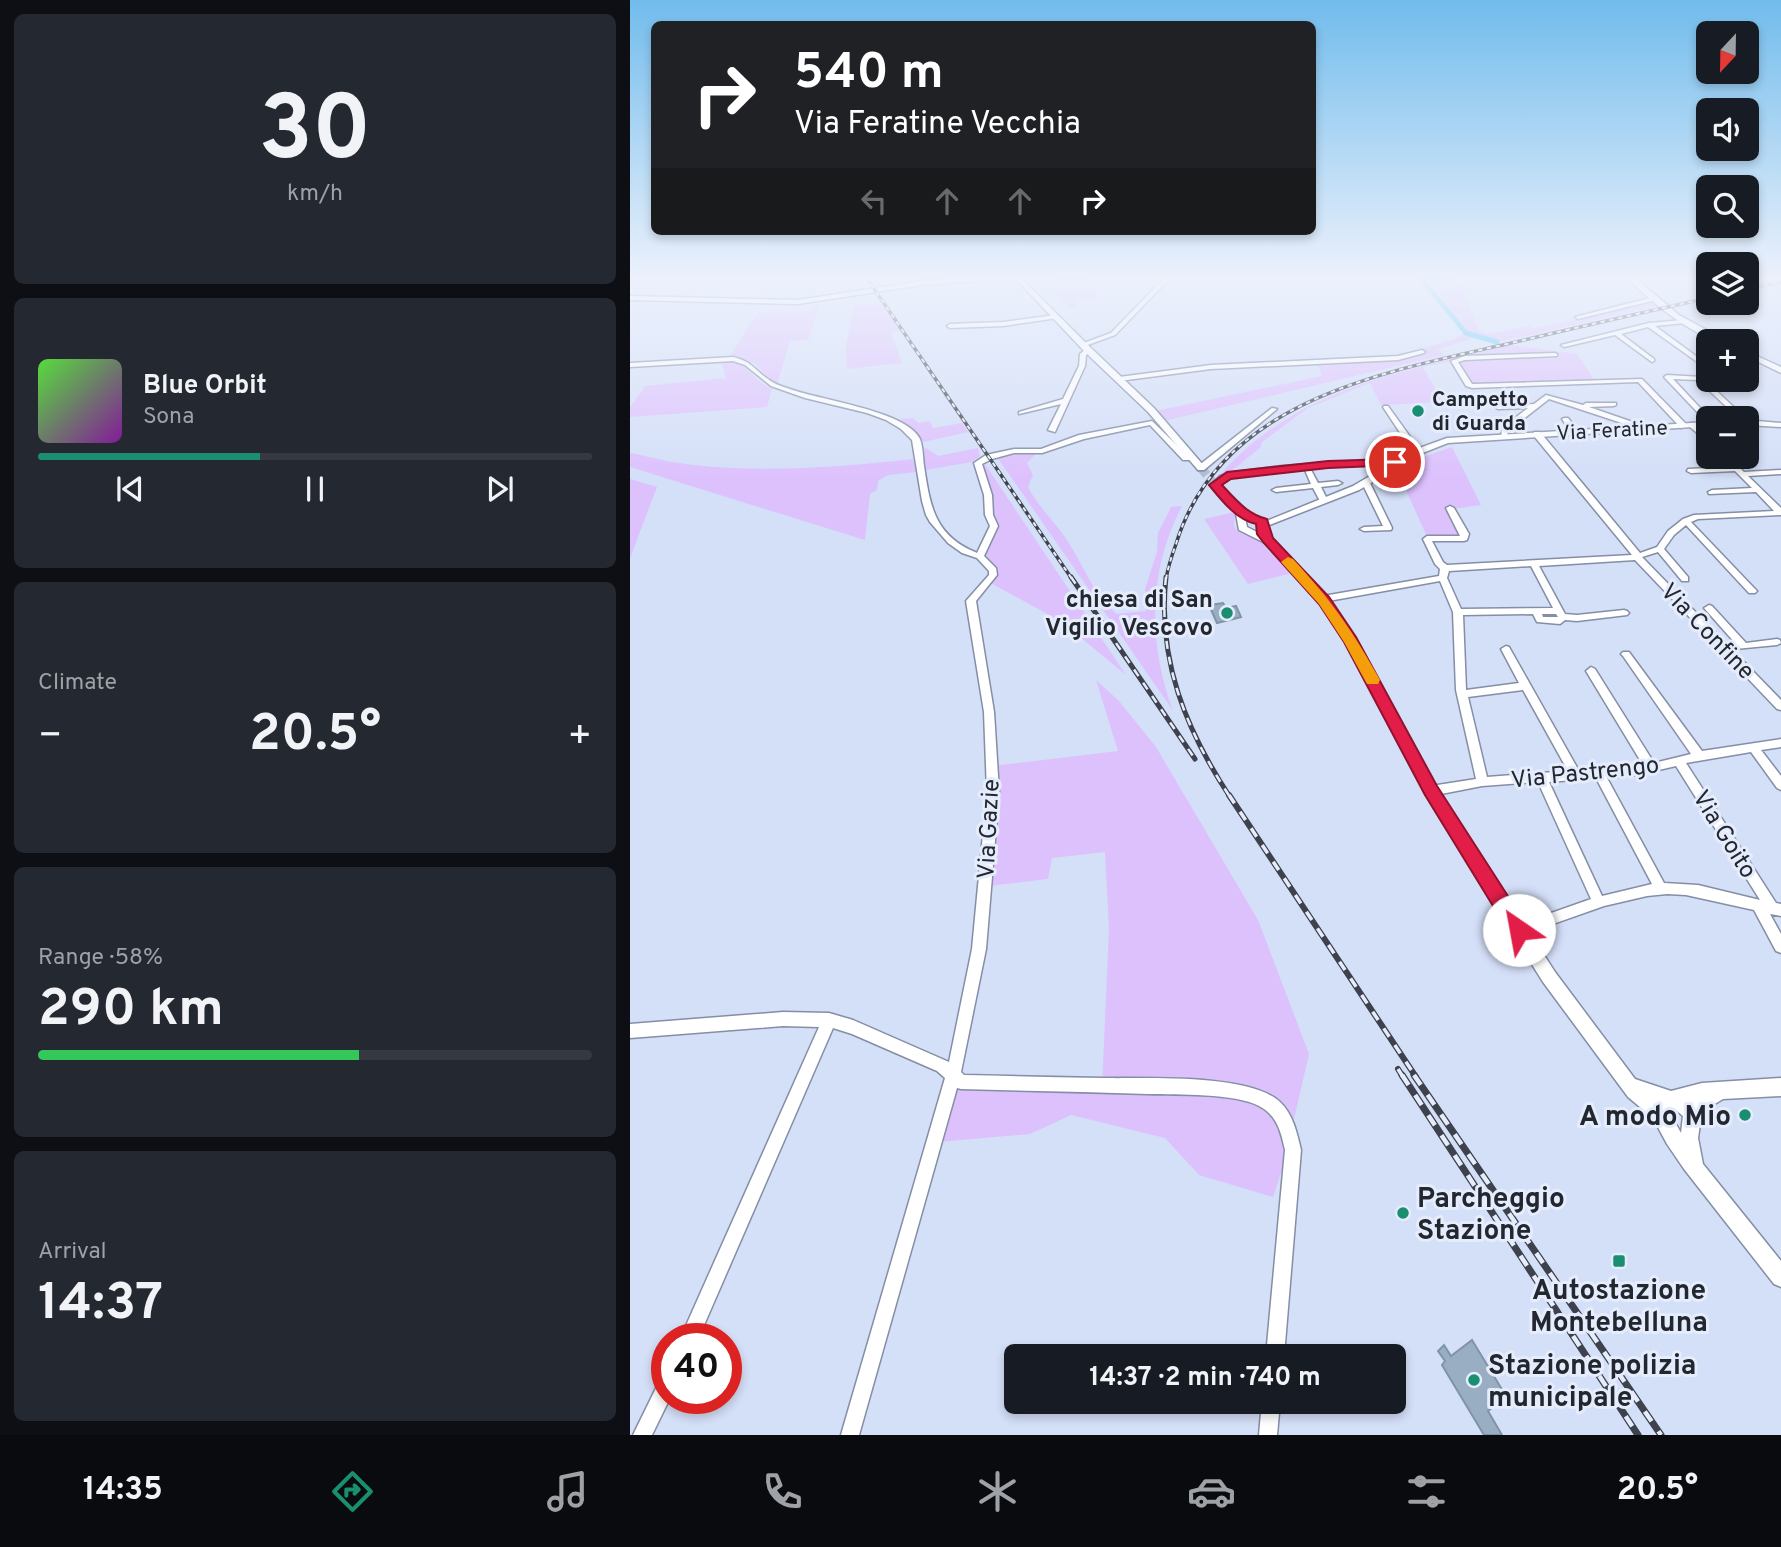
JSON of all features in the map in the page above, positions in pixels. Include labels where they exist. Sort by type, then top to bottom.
[{"type":"main road","points":[[1759,359],[1779,368]]},
{"type":"street","points":[[1081,344],[1151,410],[1201,468],[1274,409]]},
{"type":"street","points":[[1052,430],[1082,366],[1085,348],[1093,344]]},
{"type":"street","points":[[1564,345],[1568,344]]},
{"type":"street","points":[[1631,344],[1652,360]]},
{"type":"street","points":[[1675,344],[1696,359]]},
{"type":"street","points":[[1119,379],[1211,367],[1398,358],[1422,352]]},
{"type":"street","points":[[1555,355],[1465,358],[1454,361],[1468,385],[1540,384],[1549,396],[1646,428]]},
{"type":"street","points":[[630,365],[733,359],[746,361],[773,386],[897,422],[916,439],[929,513],[943,532],[964,551],[980,556],[994,526],[989,515],[988,495],[978,463],[984,458],[1014,451],[1042,451],[1082,437],[1152,423],[1186,458],[1192,458]]},
{"type":"street","points":[[1667,377],[1700,378],[1738,414],[1725,418],[1702,415],[1667,377]]},
{"type":"street","name":"Via Feratine","points":[[1540,384],[1640,380],[1689,425]]},
{"type":"street","points":[[1504,436],[1505,430],[1549,396]]},
{"type":"street","points":[[1021,413],[1066,400]]},
{"type":"street","points":[[1579,405],[1614,404]]},
{"type":"street","points":[[1497,407],[1534,406]]},
{"type":"street","points":[[1386,407],[1417,452]]},
{"type":"street","points":[[1566,419],[1575,432]]},
{"type":"street","points":[[1759,423],[1781,425]]},
{"type":"street","points":[[1689,425],[1696,431]]},
{"type":"street","name":"Via Feratine","points":[[1256,526],[1366,483],[1417,452],[1453,440],[1696,425]]},
{"type":"street","name":"Via Confine","points":[[1538,434],[1636,556],[1781,706]]},
{"type":"street","points":[[1399,463],[1328,465],[1259,472],[1227,476],[1215,485],[1323,599],[1351,641],[1431,790],[1519,930],[1549,977],[1639,1097],[1684,1105],[1690,1123],[1690,1148],[1699,1172]]},
{"type":"street","points":[[1307,469],[1324,501]]},
{"type":"street","points":[[1690,471],[1781,472]]},
{"type":"street","points":[[1740,471],[1781,513]]},
{"type":"street","points":[[1276,490],[1338,483]]},
{"type":"street","points":[[1363,529],[1388,528],[1366,483]]},
{"type":"street","points":[[1712,492],[1759,490]]},
{"type":"street","points":[[1450,508],[1465,534],[1464,538],[1427,539],[1444,573],[1458,612],[1462,694],[1482,782]]},
{"type":"street","points":[[1323,599],[1444,573],[1534,564],[1613,561],[1660,549],[1671,533],[1686,521],[1710,515],[1781,513]]},
{"type":"street","points":[[1686,521],[1752,591]]},
{"type":"street","points":[[1660,549],[1685,579]]},
{"type":"street","name":"Via Gazie","points":[[850,1435],[953,1076],[979,949],[993,792],[989,712],[971,601],[993,575],[993,570],[980,556]]},
{"type":"street","points":[[1458,612],[1536,611],[1542,621],[1560,621],[1561,614],[1534,564]]},
{"type":"street","points":[[1709,608],[1743,646]]},
{"type":"street","points":[[1561,614],[1624,613]]},
{"type":"street","points":[[1726,649],[1777,642]]},
{"type":"street","points":[[1506,649],[1576,776]]},
{"type":"street","points":[[1626,654],[1699,756]]},
{"type":"street","points":[[1591,671],[1651,768]]},
{"type":"street","points":[[1462,694],[1526,686]]},
{"type":"street","name":"Via Pastrengo","points":[[1431,790],[1482,782],[1651,768],[1678,760],[1781,743]]},
{"type":"street","points":[[1753,747],[1781,785]]},
{"type":"street","name":"Via Goito","points":[[1678,760],[1770,908],[1781,947]]},
{"type":"street","points":[[1600,774],[1660,888]]},
{"type":"street","points":[[1542,779],[1600,903]]},
{"type":"street","points":[[1519,930],[1600,903],[1660,888],[1685,889],[1770,908]]},
{"type":"street","points":[[630,1031],[783,1019],[829,1020],[853,1027],[942,1066],[961,1082],[1205,1088],[1265,1100],[1278,1108],[1286,1121],[1293,1150],[1276,1344]]},
{"type":"street","points":[[696,1323],[829,1020]]},
{"type":"street","points":[[1664,1103],[1693,1093],[1781,1087]]},
{"type":"street","points":[[1670,1130],[1681,1133],[1702,1102],[1719,1092]]},
{"type":"street","points":[[1664,1103],[1661,1122],[1670,1130],[1686,1158],[1781,1277]]},
{"type":"street","points":[[642,1435],[652,1414]]},
{"type":"street","points":[[1268,1435],[1270,1414]]},
{"type":"shaded area","points":[[738,344],[789,344],[777,385],[754,363],[729,358]]},
{"type":"shaded area","points":[[847,344],[895,344],[902,363],[847,369]]},
{"type":"shaded area","points":[[1438,344],[1455,344],[1438,349],[1444,355],[1164,421],[1155,411],[1322,376],[1317,363],[1387,360]]},
{"type":"shaded area","points":[[1511,345],[1577,354],[1595,381],[1464,386],[1449,362],[1423,367],[1452,419],[1442,402],[1381,405],[1370,383],[1308,408],[1262,442],[1260,448],[1231,471],[1221,485],[1216,480],[1245,449],[1278,424],[1313,404],[1390,375]]},
{"type":"shaded area","points":[[721,361],[745,367],[772,389],[767,407],[630,417],[630,407],[645,386],[726,378]]},
{"type":"shaded area","points":[[913,418],[918,423],[930,421],[933,428],[962,423],[968,432],[919,443],[900,419]]},
{"type":"shaded area","points":[[1452,447],[1481,505],[1452,509],[1468,541],[1428,539],[1398,472],[1422,457]]},
{"type":"shaded area","points":[[926,448],[938,456],[978,448],[980,456],[972,462],[925,470],[921,449]]},
{"type":"shaded area","points":[[1016,452],[1036,454],[1027,463],[1033,475],[1028,487],[1065,537],[1096,590],[1117,614],[1146,611],[1145,589],[1157,552],[1158,533],[1171,507],[1182,506],[1163,555],[1155,606],[1159,657],[1172,709],[997,457]]},
{"type":"shaded area","points":[[630,453],[685,464],[748,469],[831,467],[913,459],[916,472],[888,475],[878,481],[877,490],[870,494],[865,540],[630,467]]},
{"type":"shaded area","points":[[983,461],[1126,675],[1062,622],[989,582],[994,577],[983,557],[994,530],[991,495],[982,467]]},
{"type":"shaded area","points":[[630,479],[657,487],[630,558]]},
{"type":"shaded area","points":[[1235,512],[1234,525],[1237,531],[1258,539],[1292,573],[1248,584],[1204,519]]},
{"type":"shaded area","points":[[1096,680],[1119,701],[1156,747],[1258,920],[1309,1054],[1283,1167],[1273,1197],[1199,1175],[1165,1138],[1071,1115],[1030,1134],[938,1142],[955,1081],[1102,1088],[1109,929],[1105,852],[1052,858],[1048,879],[989,886],[992,766],[1118,751]]},
{"type":"building","name":"chiesa di San Vigilio Vescovo","points":[[1223,603],[1226,608],[1236,606],[1241,617],[1217,623],[1209,605]]},
{"type":"building","name":"Stazione polizia municipale","points":[[1472,1340],[1506,1396],[1488,1411],[1502,1435],[1484,1435],[1442,1365],[1445,1361],[1438,1351],[1444,1345],[1451,1356]]},
{"type":"tunnel","points":[[1201,468],[1215,485]]},
{"type":"railway","points":[[912,344],[1072,579]]},
{"type":"railway","points":[[1166,579],[1176,544],[1198,496],[1228,456],[1267,426],[1310,401],[1358,382],[1408,367],[1506,344]]},
{"type":"railway","points":[[1071,577],[1195,759]]},
{"type":"railway","points":[[1166,577],[1166,637],[1178,693],[1200,746],[1230,797]]},
{"type":"railway","points":[[1229,795],[1416,1077]]},
{"type":"railway","points":[[1398,1069],[1403,1077]]},
{"type":"railway","points":[[1402,1075],[1638,1435]]},
{"type":"railway","points":[[1414,1075],[1661,1435]]},
{"type":"slow traffic","points":[[1288,562],[1324,600],[1372,680]]},
{"type":"place","name":"Campetto di Guarda","points":[[1418,411]]},
{"type":"place","name":"chiesa di San Vigilio Vescovo","points":[[1227,613]]},
{"type":"place","name":"A modo Mio","points":[[1745,1115]]},
{"type":"place","name":"Parcheggio Stazione","points":[[1403,1213]]},
{"type":"place","name":"Autostazione Montebelluna","points":[[1619,1261]]},
{"type":"place","name":"Stazione polizia municipale","points":[[1474,1380]]},
{"type":"route","points":[[1395,462],[1328,465],[1227,476],[1215,485],[1250,519],[1258,519],[1264,524],[1264,534],[1268,541],[1324,600],[1351,641],[1431,790],[1519,930]]}]
